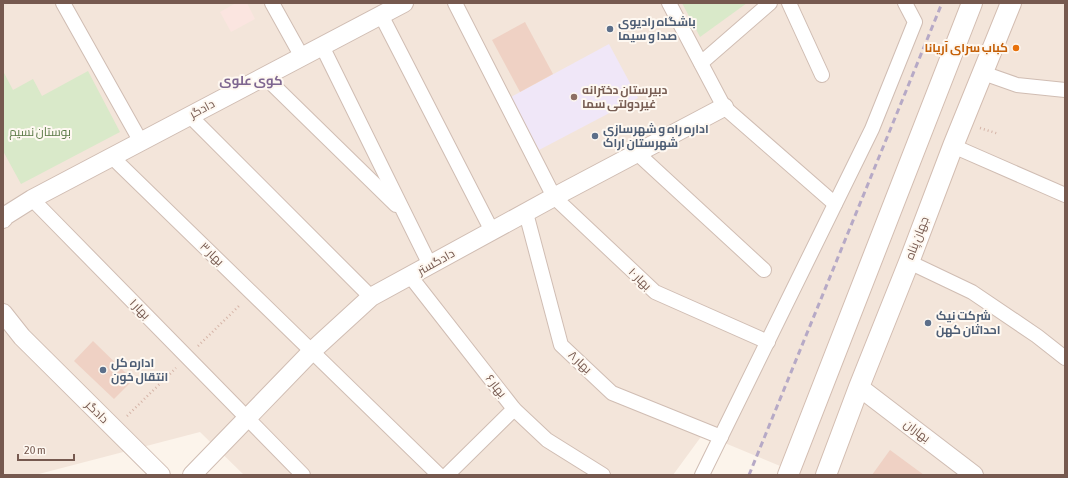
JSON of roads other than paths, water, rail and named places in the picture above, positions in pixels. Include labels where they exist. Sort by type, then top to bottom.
[{"type":"main road","points":[[788,475],[972,3]]},
{"type":"main road","name":"جهان پناه","points":[[826,475],[953,146],[1011,3]]},
{"type":"street","points":[[63,3],[140,142]]},
{"type":"street","points":[[272,3],[302,57]]},
{"type":"street","name":"دادگر","points":[[4,216],[32,199],[404,3]]},
{"type":"street","name":"بهار ۱۰","points":[[455,3],[554,197],[654,292],[768,342]]},
{"type":"street","points":[[669,3],[724,107],[835,204]]},
{"type":"street","points":[[701,63],[770,3]]},
{"type":"street","points":[[702,475],[872,129],[915,22],[905,3]]},
{"type":"street","points":[[793,4],[822,75]]},
{"type":"street","points":[[381,15],[492,231]]},
{"type":"street","points":[[322,46],[430,265]]},
{"type":"street","points":[[983,73],[1017,85],[1065,90]]},
{"type":"street","points":[[265,77],[403,211]]},
{"type":"street","name":"دادگستر","points":[[192,475],[312,351],[371,298],[554,197],[724,107]]},
{"type":"street","points":[[190,116],[371,298]]},
{"type":"street","points":[[953,146],[1065,195]]},
{"type":"street","points":[[637,153],[764,270]]},
{"type":"street","name":"بهار ۳","points":[[112,157],[438,475]]},
{"type":"street","name":"بهار ۱","points":[[32,199],[303,475]]},
{"type":"street","name":"بهار ۸","points":[[526,213],[561,345],[612,393],[721,437]]},
{"type":"street","points":[[909,262],[972,292],[1037,336],[1065,358]]},
{"type":"street","name":"بهار ۶","points":[[410,276],[514,408],[547,440],[603,475]]},
{"type":"street","name":"دادگر","points":[[3,313],[22,336],[161,475]]},
{"type":"street","name":"بهاران","points":[[859,387],[974,475]]},
{"type":"street","points":[[447,475],[514,408]]},
{"type":"railway","points":[[749,475],[942,3]]},
{"type":"place","name":"باشگاه رادیوی صدا و سیما","points":[[610,29]]},
{"type":"place","name":"کباب سرای آریانا","points":[[1016,48]]},
{"type":"place","name":"دبیرستان دخترانه غیردولتی سما","points":[[574,97]]},
{"type":"place","name":"اداره راه و شهرسازی شهرستان اراک","points":[[595,136]]},
{"type":"place","name":"شرکت نیک احداثان کهن","points":[[928,323]]},
{"type":"place","name":"اداره کل انتقال خون","points":[[103,370]]},
{"type":"district","name":"کوی علوی","points":[[251,80]]},
{"type":"park label","name":"بوستان نسیم","points":[[40,132]]}]
